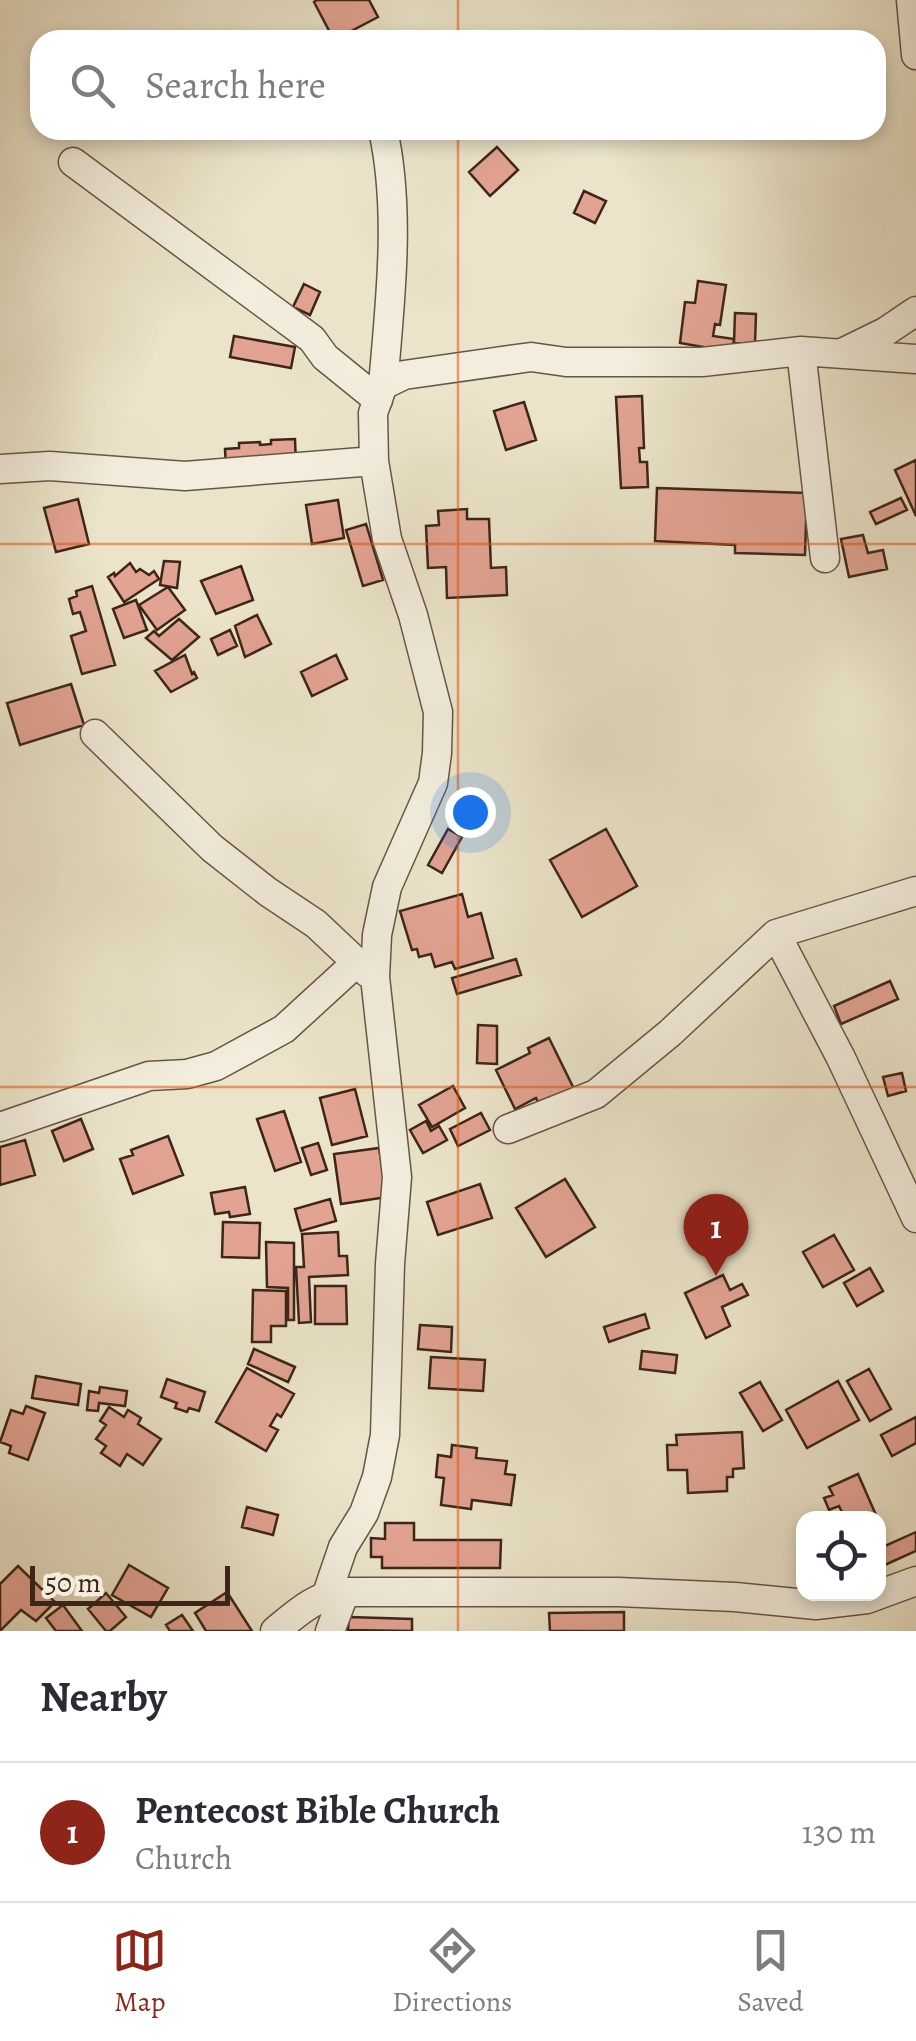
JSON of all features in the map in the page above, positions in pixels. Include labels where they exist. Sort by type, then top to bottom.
[{"type":"street","points":[[910,0],[916,55]]},
{"type":"street","points":[[330,1631],[343,1547],[364,1513],[377,1477],[385,1435],[397,1177],[365,970],[378,935],[387,887],[433,783],[438,712],[413,615],[386,539],[374,462],[374,413],[391,299],[389,157],[385,140]]},
{"type":"street","points":[[73,162],[380,393]]},
{"type":"street","points":[[843,352],[916,311]]},
{"type":"street","points":[[380,393],[404,375],[531,357],[566,362],[702,362],[801,351],[916,359]]},
{"type":"street","points":[[801,351],[825,558]]},
{"type":"street","points":[[0,469],[50,466],[184,476],[374,462]]},
{"type":"street","points":[[95,734],[212,848],[316,924],[365,970]]},
{"type":"street","points":[[508,1129],[596,1094],[670,1033],[776,934],[916,891]]},
{"type":"street","points":[[776,934],[841,1058],[916,1218]]},
{"type":"street","points":[[0,1127],[149,1076],[187,1074],[216,1066],[284,1029],[365,970]]},
{"type":"street","points":[[275,1631],[336,1593],[488,1589],[618,1592],[735,1597],[816,1606],[868,1599],[916,1581]]},
{"type":"street","points":[[816,1606],[830,1631]]},
{"type":"building","points":[[369,0],[378,17],[353,30],[329,30],[314,2]]},
{"type":"building","points":[[497,147],[518,170],[490,196],[469,172]]},
{"type":"building","points":[[584,191],[606,201],[595,223],[574,213]]},
{"type":"building","points":[[698,281],[726,285],[720,325],[715,324],[713,336],[734,339],[732,352],[680,343],[685,302],[695,303]]},
{"type":"building","points":[[304,284],[320,292],[310,315],[293,307]]},
{"type":"building","points":[[735,313],[756,314],[755,344],[734,343]]},
{"type":"building","points":[[234,336],[295,347],[291,368],[230,357]]},
{"type":"building","points":[[642,396],[644,448],[639,448],[640,462],[647,462],[648,487],[621,488],[616,397]]},
{"type":"building","points":[[524,402],[536,440],[506,450],[494,411]]},
{"type":"building","points":[[295,439],[296,464],[226,467],[225,449],[239,448],[239,443],[260,445],[271,444],[271,440]]},
{"type":"building","points":[[916,460],[916,516],[895,470]]},
{"type":"building","points":[[657,488],[807,493],[805,555],[735,553],[735,545],[655,541]]},
{"type":"building","points":[[901,498],[907,510],[876,524],[870,512]]},
{"type":"building","points":[[78,499],[89,544],[56,552],[44,508]]},
{"type":"building","points":[[338,500],[344,538],[312,544],[306,505]]},
{"type":"building","points":[[467,509],[467,519],[489,519],[491,568],[506,567],[507,595],[447,598],[446,567],[428,568],[426,526],[439,525],[438,511]]},
{"type":"building","points":[[366,524],[383,580],[363,586],[346,530]]},
{"type":"building","points":[[863,535],[868,553],[883,550],[887,569],[849,577],[841,539]]},
{"type":"building","points":[[164,561],[180,562],[177,588],[160,585]]},
{"type":"building","points":[[130,563],[136,572],[140,569],[149,575],[154,571],[159,579],[124,602],[108,577]]},
{"type":"building","points":[[241,566],[253,600],[216,614],[201,581]]},
{"type":"building","points":[[92,586],[115,665],[82,674],[71,636],[86,631],[80,612],[73,614],[69,599],[77,596],[76,591]]},
{"type":"building","points":[[168,587],[185,610],[157,630],[139,605]]},
{"type":"building","points":[[136,600],[147,630],[124,638],[113,609]]},
{"type":"building","points":[[257,615],[271,644],[245,657],[235,626]]},
{"type":"building","points":[[179,619],[199,637],[172,660],[146,638],[154,631],[159,636]]},
{"type":"building","points":[[230,630],[237,646],[218,655],[211,639]]},
{"type":"building","points":[[185,655],[197,678],[171,692],[155,671]]},
{"type":"building","points":[[336,655],[347,679],[312,696],[301,672]]},
{"type":"building","points":[[71,684],[84,725],[20,745],[7,703]]},
{"type":"building","points":[[448,829],[462,837],[442,873],[428,865]]},
{"type":"building","points":[[606,829],[637,886],[582,917],[550,860]]},
{"type":"building","points":[[462,894],[468,917],[481,913],[493,958],[455,969],[452,962],[435,967],[431,954],[419,957],[417,949],[412,950],[400,911]]},
{"type":"building","points":[[516,959],[521,975],[457,994],[452,978]]},
{"type":"building","points":[[890,981],[898,999],[841,1024],[834,1006]]},
{"type":"building","points":[[478,1025],[497,1026],[497,1064],[477,1063]]},
{"type":"building","points":[[549,1038],[575,1091],[541,1108],[536,1098],[515,1109],[496,1070],[530,1053],[528,1048]]},
{"type":"building","points":[[902,1073],[906,1091],[888,1096],[883,1077]]},
{"type":"building","points":[[453,1086],[465,1108],[432,1127],[419,1105]]},
{"type":"building","points":[[355,1089],[367,1136],[332,1145],[320,1098]]},
{"type":"building","points":[[284,1111],[301,1162],[275,1171],[257,1119]]},
{"type":"building","points":[[481,1113],[490,1130],[458,1146],[450,1129]]},
{"type":"building","points":[[81,1119],[93,1149],[64,1161],[52,1131]]},
{"type":"building","points":[[426,1121],[431,1131],[439,1126],[447,1140],[423,1153],[410,1130]]},
{"type":"building","points":[[168,1136],[183,1175],[133,1194],[120,1159],[133,1155],[131,1150]]},
{"type":"building","points":[[25,1140],[35,1175],[0,1185],[0,1147]]},
{"type":"building","points":[[318,1143],[327,1170],[311,1175],[302,1148]]},
{"type":"building","points":[[379,1148],[387,1197],[341,1204],[334,1154]]},
{"type":"building","points":[[565,1179],[595,1227],[546,1257],[516,1208]]},
{"type":"building","points":[[480,1184],[492,1218],[438,1235],[427,1202]]},
{"type":"building","points":[[245,1187],[250,1214],[215,1214],[211,1193]]},
{"type":"building","points":[[330,1199],[336,1221],[301,1231],[295,1209]]},
{"type":"building","points":[[223,1222],[260,1223],[259,1258],[222,1257]]},
{"type":"building","points":[[338,1232],[339,1256],[347,1256],[348,1275],[309,1277],[311,1322],[299,1323],[296,1267],[304,1267],[302,1234]]},
{"type":"building","points":[[834,1235],[854,1270],[823,1287],[803,1252]]},
{"type":"building","points":[[266,1242],[294,1243],[294,1320],[288,1320],[288,1288],[267,1287]]},
{"type":"building","points":[[870,1268],[883,1291],[857,1306],[844,1283]]},
{"type":"building","points":[[723,1275],[730,1290],[742,1284],[748,1295],[722,1307],[730,1326],[706,1338],[685,1293]]},
{"type":"building","points":[[315,1286],[346,1286],[347,1324],[315,1324]]},
{"type":"building","points":[[253,1290],[286,1291],[286,1326],[271,1326],[271,1342],[252,1342]]},
{"type":"building","points":[[645,1314],[649,1328],[609,1342],[604,1327]]},
{"type":"building","points":[[420,1325],[452,1327],[451,1352],[418,1349]]},
{"type":"building","points":[[254,1349],[295,1367],[288,1382],[248,1364]]},
{"type":"building","points":[[642,1351],[677,1355],[675,1373],[640,1369]]},
{"type":"building","points":[[431,1357],[485,1360],[483,1391],[429,1388]]},
{"type":"building","points":[[247,1368],[294,1394],[281,1417],[277,1414],[270,1426],[278,1430],[266,1451],[216,1422]]},
{"type":"building","points":[[869,1369],[891,1409],[870,1421],[847,1381]]},
{"type":"building","points":[[36,1376],[81,1384],[78,1405],[32,1398]]},
{"type":"building","points":[[167,1379],[205,1392],[199,1411],[175,1408],[177,1403],[161,1397]]},
{"type":"building","points":[[838,1381],[859,1420],[807,1448],[786,1410]]},
{"type":"building","points":[[760,1382],[782,1420],[763,1431],[740,1393]]},
{"type":"building","points":[[100,1387],[127,1391],[125,1406],[99,1403],[98,1411],[87,1410],[89,1391],[99,1393]]},
{"type":"building","points":[[26,1406],[45,1413],[28,1460],[9,1453],[11,1446],[0,1442],[11,1410],[23,1414]]},
{"type":"building","points":[[109,1407],[124,1417],[128,1410],[141,1418],[138,1424],[161,1439],[143,1465],[127,1454],[120,1466],[101,1453],[106,1446],[96,1439],[106,1425],[100,1421]]},
{"type":"building","points":[[916,1417],[916,1443],[892,1456],[881,1435]]},
{"type":"building","points":[[742,1432],[744,1468],[733,1469],[733,1477],[727,1477],[727,1491],[688,1493],[687,1470],[668,1470],[667,1445],[677,1445],[676,1435]]},
{"type":"building","points":[[452,1445],[477,1448],[476,1458],[507,1461],[505,1474],[515,1475],[511,1505],[472,1500],[471,1509],[441,1505],[444,1478],[436,1477],[438,1455],[451,1457]]},
{"type":"building","points":[[858,1474],[874,1511],[842,1511],[839,1506],[829,1510],[824,1498],[833,1495],[829,1487]]},
{"type":"building","points":[[247,1507],[278,1515],[273,1535],[242,1527]]},
{"type":"building","points":[[385,1523],[414,1523],[414,1540],[501,1540],[500,1568],[382,1568],[382,1557],[371,1557],[371,1538],[385,1539]]},
{"type":"building","points":[[916,1532],[916,1551],[886,1564],[886,1545]]},
{"type":"building","points":[[129,1565],[168,1588],[151,1617],[112,1595]]},
{"type":"building","points":[[18,1566],[55,1602],[36,1621],[21,1610],[0,1631],[0,1584]]},
{"type":"building","points":[[227,1592],[252,1631],[206,1631],[195,1613]]},
{"type":"building","points":[[106,1593],[126,1617],[110,1631],[88,1609]]},
{"type":"building","points":[[63,1605],[82,1631],[56,1631],[46,1618]]},
{"type":"building","points":[[624,1612],[624,1631],[550,1631],[549,1613]]},
{"type":"building","points":[[182,1615],[193,1631],[170,1631],[166,1625]]},
{"type":"building","points":[[349,1617],[412,1619],[412,1631],[348,1630]]},
{"type":"place","name":"Pentecost Bible Church","points":[[716,1276]]}]
